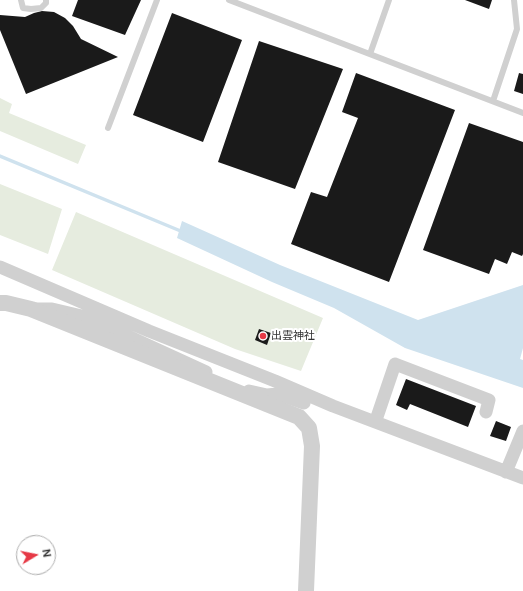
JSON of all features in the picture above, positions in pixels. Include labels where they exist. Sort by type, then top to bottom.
[{"type":"street","points":[[0,267],[149,331],[275,381],[333,406],[523,478]]},
{"type":"street","points":[[0,303],[31,309],[299,417],[308,428],[312,446],[306,591]]},
{"type":"street","points":[[31,309],[52,309],[86,317],[254,393],[267,395],[278,394],[317,408],[326,409],[333,406]]},
{"type":"street","points":[[377,417],[395,364],[489,400],[486,412]]},
{"type":"street","points":[[506,472],[523,431]]},
{"type":"lane","points":[[21,0],[23,8],[41,8],[46,3],[46,0]]},
{"type":"lane","points":[[108,128],[157,0]]},
{"type":"lane","points":[[229,0],[523,113]]},
{"type":"lane","points":[[370,54],[389,0]]},
{"type":"lane","points":[[492,101],[517,29],[514,0]]},
{"type":"shaded area","points":[[0,98],[12,104],[9,113],[86,145],[78,164],[0,131]]},
{"type":"shaded area","points":[[0,184],[62,209],[48,254],[0,235]]},
{"type":"shaded area","points":[[76,212],[323,318],[301,371],[235,349],[52,270]]},
{"type":"water","points":[[182,221],[280,265],[418,320],[523,285],[523,348],[520,359],[523,360],[523,388],[405,348],[334,308],[272,282],[177,238]]},
{"type":"building","points":[[78,0],[141,0],[125,35],[72,16]]},
{"type":"building","points":[[465,0],[492,0],[489,9]]},
{"type":"building","points":[[42,11],[54,12],[65,18],[73,26],[81,39],[118,57],[26,94],[0,30],[0,15],[25,17]]},
{"type":"building","points":[[172,13],[242,40],[203,142],[133,115]]},
{"type":"building","points":[[259,41],[343,69],[295,189],[218,162]]},
{"type":"building","points":[[356,73],[455,110],[389,282],[291,244],[311,192],[327,197],[358,118],[342,112]]},
{"type":"building","points":[[519,73],[523,74],[523,94],[514,91]]},
{"type":"building","points":[[469,123],[523,142],[523,254],[522,256],[512,252],[507,264],[495,259],[489,274],[423,250]]},
{"type":"building","name":"出雲神社","points":[[259,329],[271,333],[267,345],[255,340]]},
{"type":"building","points":[[406,379],[476,406],[468,427],[410,404],[407,410],[396,405]]},
{"type":"building","points":[[496,421],[511,427],[506,441],[490,436]]},
{"type":"waterway","points":[[0,156],[183,232]]},
{"type":"place","name":"出雲神社","points":[[263,336]]}]
